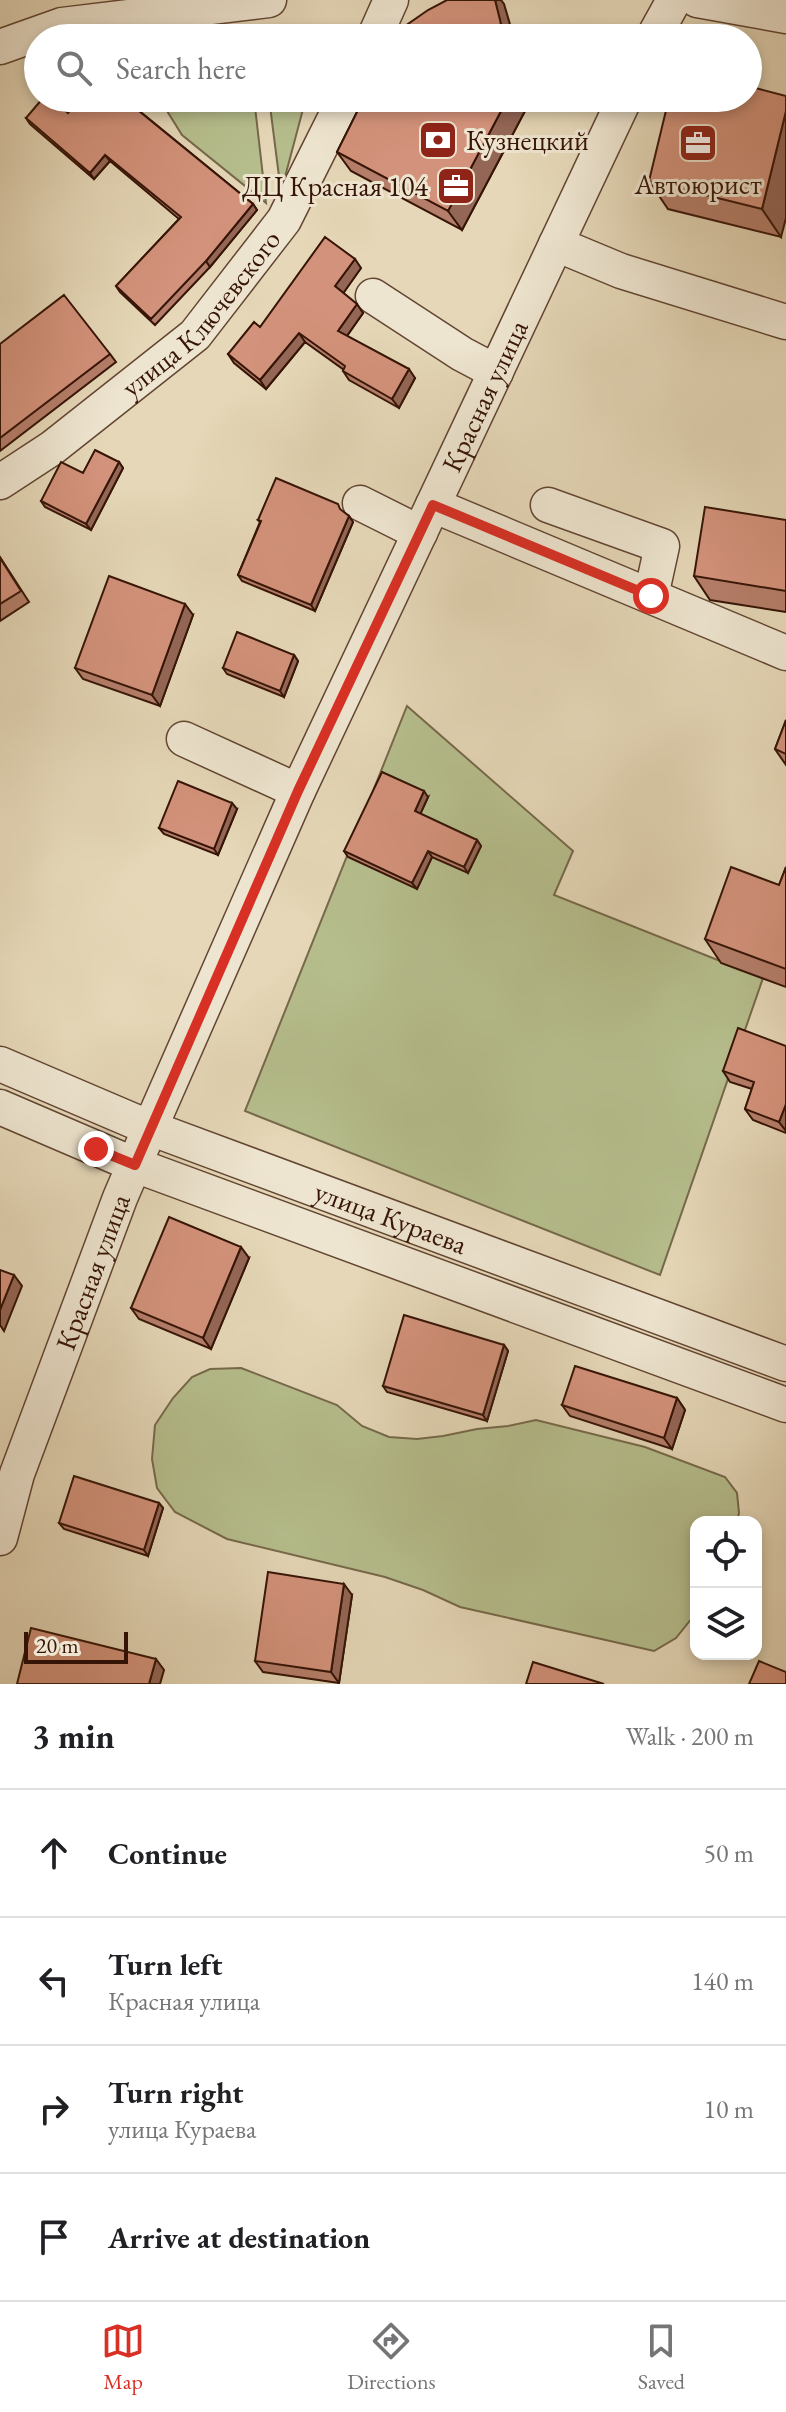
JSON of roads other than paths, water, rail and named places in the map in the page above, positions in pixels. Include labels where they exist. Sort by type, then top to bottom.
[{"type":"street","points":[[70,24],[269,0]]},
{"type":"street","points":[[380,24],[391,0]]},
{"type":"street","points":[[661,24],[674,0]]},
{"type":"street","points":[[697,0],[734,3],[786,16]]},
{"type":"street","points":[[0,47],[24,38]]},
{"type":"street","name":"улица Ключевского","points":[[0,482],[52,448],[195,335],[284,220],[338,112]]},
{"type":"street","name":"Красная улица","points":[[0,1538],[17,1474],[120,1198],[150,1128],[298,791],[618,112]]},
{"type":"street","points":[[556,244],[621,271],[786,322]]},
{"type":"street","points":[[373,296],[462,354],[496,372]]},
{"type":"street","points":[[360,503],[426,519],[651,596],[786,653]]},
{"type":"street","points":[[548,505],[662,546],[651,596]]},
{"type":"street","points":[[184,739],[298,791]]},
{"type":"street","name":"улица Кураева","points":[[0,1064],[150,1128],[786,1364]]},
{"type":"street","name":"улица Кураева","points":[[0,1107],[135,1165],[786,1405]]},
{"type":"place","name":"Кузнецкий","points":[[438,140]]},
{"type":"place","name":"Автоюрист","points":[[698,143]]},
{"type":"place","name":"ДЦ Красная 104","points":[[456,186]]}]
